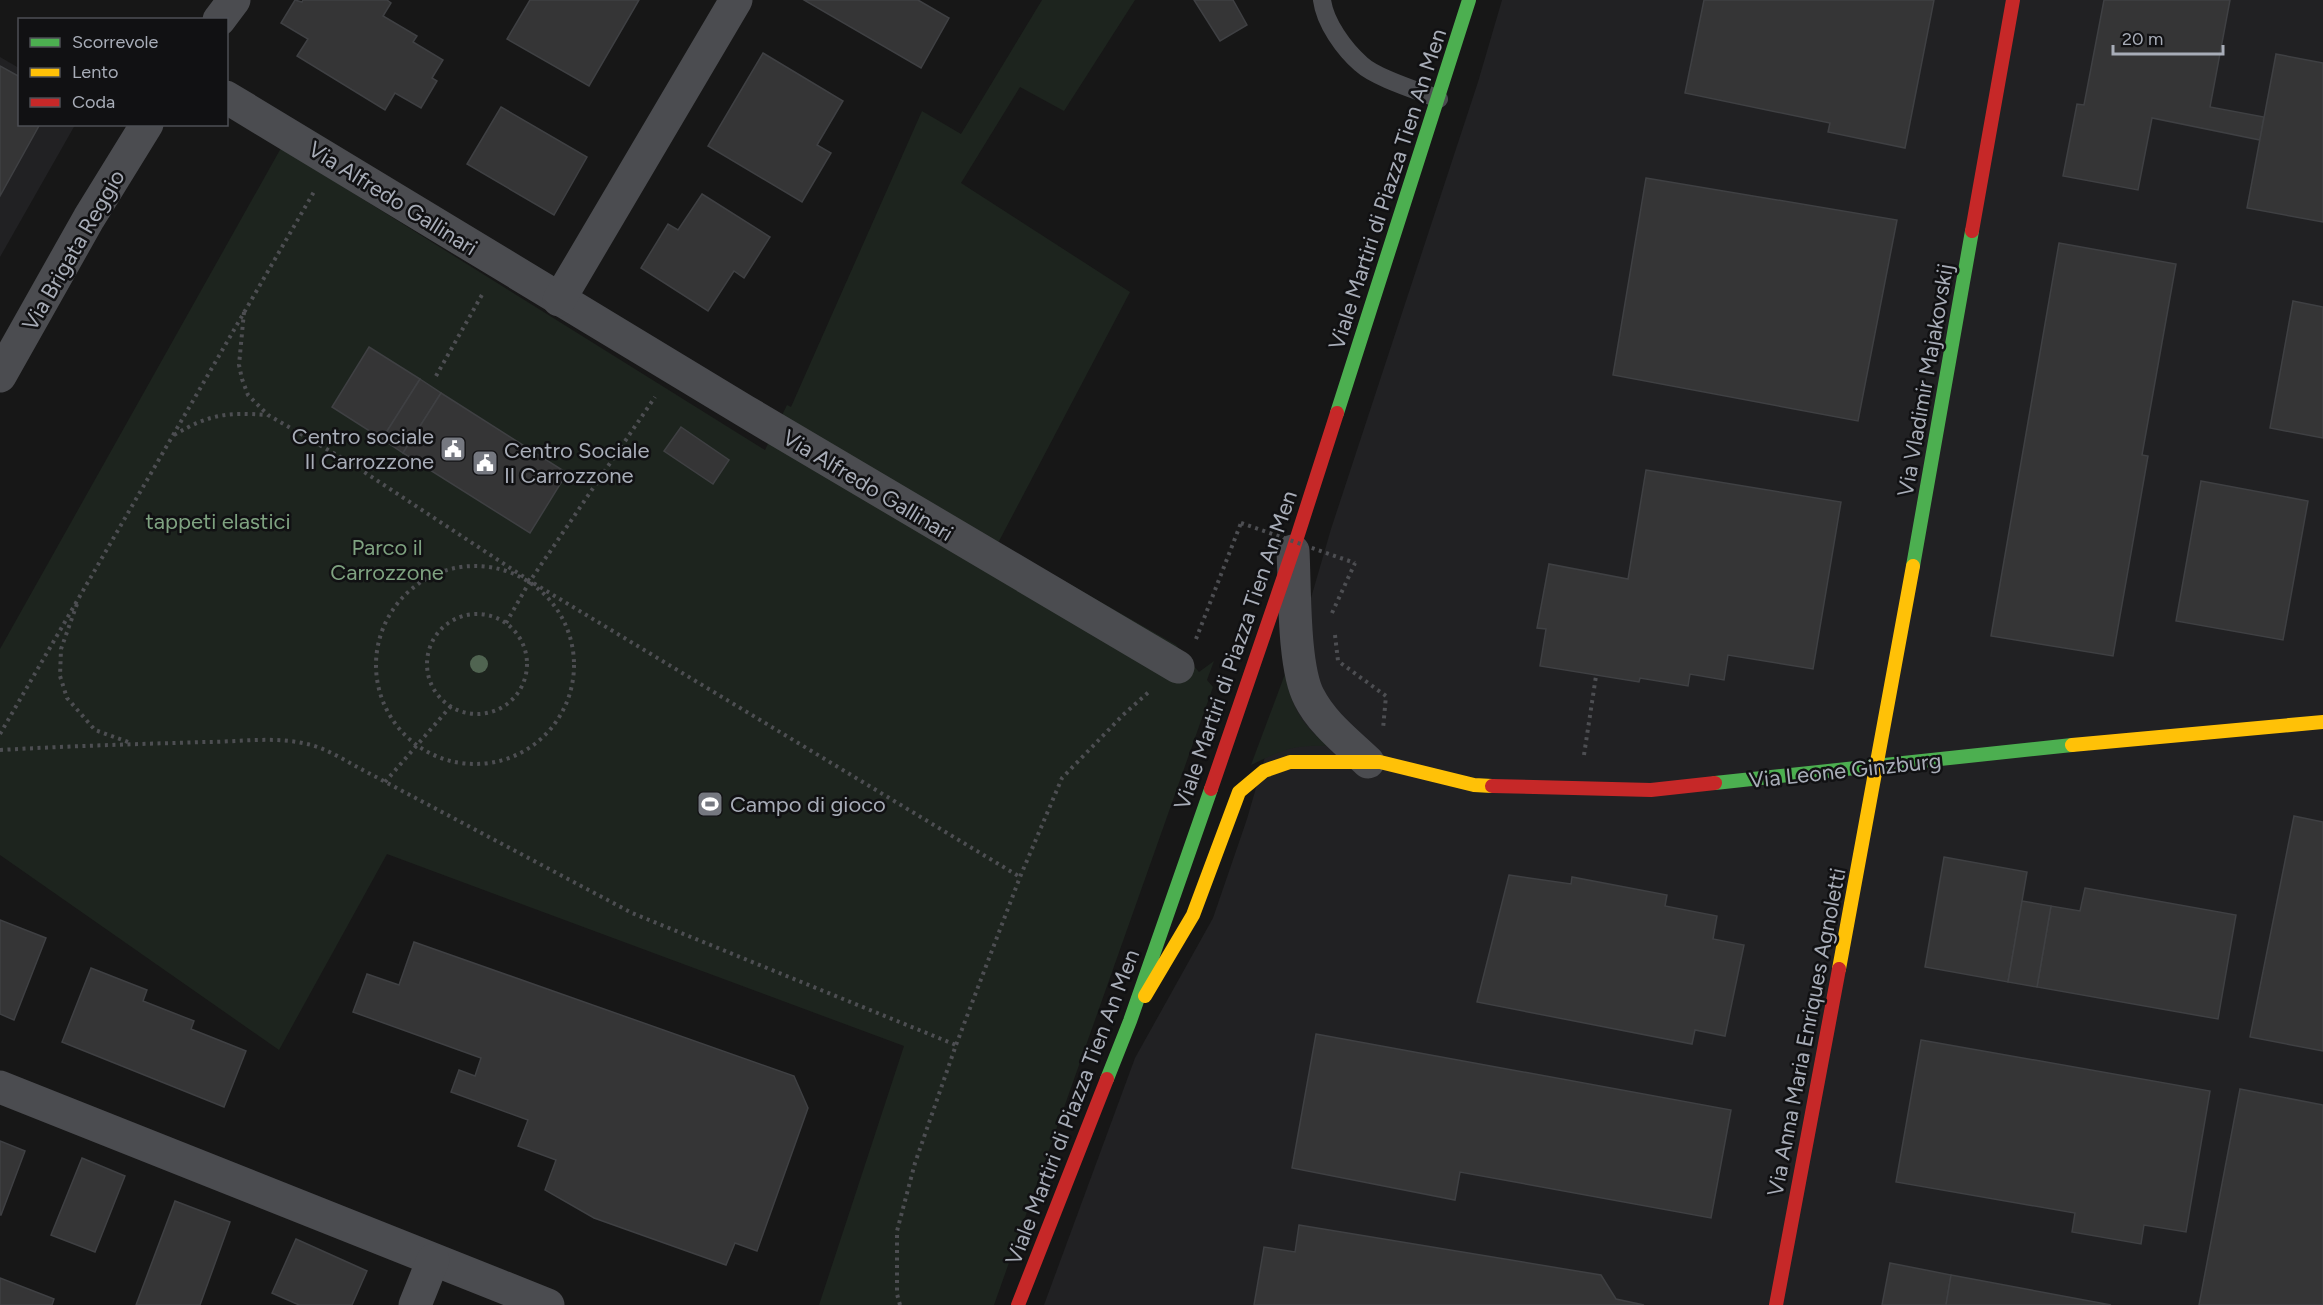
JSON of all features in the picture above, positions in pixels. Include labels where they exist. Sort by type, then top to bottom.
[{"type":"street","points":[[220,18],[234,0]]},
{"type":"street","points":[[559,300],[736,0]]},
{"type":"street","name":"Viale Martiri di Piazza Tien An Men","points":[[1018,1305],[1130,1021],[1293,550],[1469,0]]},
{"type":"street","name":"Via Vladimir Majakovskij","points":[[1878,767],[2013,0]]},
{"type":"street","name":"Via Alfredo Gallinari","points":[[228,98],[674,369],[1178,668]]},
{"type":"street","name":"Via Brigata Reggio","points":[[0,376],[89,218],[146,126]]},
{"type":"street","name":"Via Leone Ginzburg","points":[[1293,550],[1299,662],[1308,696],[1331,728],[1374,762]]},
{"type":"street","name":"Via Leone Ginzburg","points":[[1130,1021],[1164,968],[1193,915],[1239,792],[1264,771],[1290,762],[1374,762],[1474,785],[1651,790],[2154,736],[2323,722]]},
{"type":"street","name":"Via Anna Maria Enriques Agnoletti","points":[[1776,1305],[1878,767]]},
{"type":"street","points":[[0,1087],[548,1305]]},
{"type":"street","points":[[415,1305],[433,1260]]},
{"type":"lane","points":[[1322,0],[1333,31],[1362,65],[1396,82],[1439,99]]},
{"type":"path","points":[[0,734],[332,160]]},
{"type":"path","points":[[436,376],[500,264]]},
{"type":"path","points":[[244,312],[239,365],[242,379],[248,394],[268,415],[349,462],[530,581],[1020,877]]},
{"type":"path","points":[[506,623],[530,581],[674,369]]},
{"type":"path","points":[[172,436],[195,423],[230,413],[268,415]]},
{"type":"path","points":[[900,1305],[897,1294],[897,1231],[915,1163],[956,1045],[1020,877],[1062,778],[1123,715],[1178,668],[1196,640],[1241,524],[1355,563],[1332,614],[1333,623]]},
{"type":"path","points":[[456,567],[490,567],[507,570],[530,581],[553,603],[569,630],[575,662],[571,693],[557,722],[535,745],[507,759],[497,761],[476,764],[445,760],[417,746],[398,728],[385,706],[378,681],[376,656],[382,631],[393,608],[411,589],[432,575],[456,567]]},
{"type":"path","points":[[80,595],[61,649],[60,676],[67,698],[94,730],[132,744]]},
{"type":"path","points":[[476,614],[491,616],[506,623],[517,634],[524,647],[527,663],[525,678],[518,692],[508,703],[495,711],[480,714],[464,712],[438,696],[427,667],[429,651],[435,636],[446,624],[460,617],[476,614]]},
{"type":"path","points":[[1334,633],[1338,662],[1386,696],[1374,762]]},
{"type":"path","points":[[1579,788],[1596,676]]},
{"type":"path","points":[[386,782],[451,706]]},
{"type":"path","points":[[0,750],[269,741],[308,744],[325,750],[386,782],[632,914],[956,1045]]},
{"type":"shaded area","points":[[1502,0],[2323,0],[2323,1305],[1044,1305],[1135,1058],[1213,918],[1247,819],[1331,529],[1478,82]]},
{"type":"shaded area","points":[[0,57],[18,67],[18,126],[74,126],[0,257]]},
{"type":"green space","name":"Parco il Carrozzone","points":[[1042,0],[1135,0],[1064,111],[1020,87],[961,183],[1130,292],[998,543],[1176,645],[1199,672],[1214,661],[1207,680],[1213,687],[994,1305],[819,1305],[904,1046],[387,854],[279,1050],[0,855],[0,649],[281,148],[765,450],[787,405],[791,407],[922,111],[961,134]]},
{"type":"green space","points":[[1285,674],[1294,706],[1299,715],[1312,732],[1330,746],[1297,747],[1251,765]]},
{"type":"building","points":[[295,0],[302,2],[303,0],[387,0],[391,3],[383,16],[417,36],[413,42],[443,60],[432,78],[437,81],[421,108],[395,93],[385,110],[297,56],[308,39],[281,23]]},
{"type":"building","points":[[530,0],[639,0],[589,86],[507,39]]},
{"type":"building","points":[[804,0],[918,0],[949,18],[921,68]]},
{"type":"building","points":[[1194,0],[1233,0],[1247,25],[1220,41]]},
{"type":"building","points":[[1704,0],[1934,0],[1905,148],[1828,132],[1830,123],[1685,93]]},
{"type":"building","points":[[2104,0],[2230,0],[2210,107],[2264,117],[2260,140],[2152,118],[2138,190],[2063,176],[2077,104],[2084,105]]},
{"type":"building","points":[[763,53],[843,101],[817,145],[831,153],[802,202],[708,146]]},
{"type":"building","points":[[2276,54],[2323,63],[2323,222],[2247,208]]},
{"type":"building","points":[[0,66],[18,76],[18,126],[39,126],[0,196]]},
{"type":"building","points":[[501,107],[587,157],[554,215],[467,164]]},
{"type":"building","points":[[1646,178],[1897,220],[1858,421],[1613,375]]},
{"type":"building","points":[[702,194],[770,237],[744,278],[734,271],[708,311],[641,268],[668,224],[678,230]]},
{"type":"building","points":[[2059,243],[2176,264],[2142,455],[2148,456],[2113,656],[1991,636]]},
{"type":"building","points":[[2293,301],[2323,307],[2323,438],[2270,428]]},
{"type":"building","name":"Centro Sociale Il Carrozzone","points":[[369,347],[420,379],[382,439],[332,407]]},
{"type":"building","points":[[420,379],[441,393],[403,453],[382,439]]},
{"type":"building","name":"Centro Sociale Il Carrozzone","points":[[441,393],[567,473],[530,533],[403,453]]},
{"type":"building","points":[[681,427],[729,460],[713,484],[664,451]]},
{"type":"building","points":[[1646,470],[1841,502],[1813,669],[1728,655],[1724,680],[1690,674],[1688,686],[1640,678],[1639,682],[1540,666],[1546,629],[1537,628],[1549,564],[1628,579]]},
{"type":"building","points":[[2201,481],[2308,501],[2283,640],[2176,621]]},
{"type":"building","points":[[2294,816],[2323,822],[2323,1051],[2250,1037]]},
{"type":"building","points":[[1944,857],[2027,872],[2008,982],[1925,967]]},
{"type":"building","points":[[1509,875],[1571,884],[1572,877],[1667,895],[1665,906],[1717,916],[1713,939],[1744,945],[1725,1036],[1695,1030],[1692,1044],[1477,1002]]},
{"type":"building","points":[[2085,888],[2236,915],[2218,1019],[2037,987],[2051,906],[2080,911]]},
{"type":"building","points":[[2022,901],[2051,906],[2037,987],[2008,982]]},
{"type":"building","points":[[0,920],[46,938],[14,1020],[0,1014]]},
{"type":"building","points":[[414,942],[794,1076],[808,1108],[757,1251],[735,1243],[726,1265],[594,1218],[545,1190],[556,1160],[518,1146],[528,1120],[451,1092],[459,1070],[475,1076],[481,1058],[353,1012],[367,974],[399,985]]},
{"type":"building","points":[[91,968],[147,990],[143,1001],[194,1021],[191,1029],[246,1051],[224,1107],[62,1042]]},
{"type":"building","points":[[1316,1034],[1731,1110],[1711,1218],[1460,1172],[1455,1200],[1292,1168]]},
{"type":"building","points":[[1921,1040],[2210,1091],[2186,1232],[2144,1225],[2141,1244],[2072,1232],[2075,1213],[1896,1182]]},
{"type":"building","points":[[2240,1089],[2323,1105],[2323,1305],[2199,1305]]},
{"type":"building","points":[[0,1141],[25,1151],[1,1215],[0,1215]]},
{"type":"building","points":[[82,1158],[125,1176],[95,1252],[51,1235]]},
{"type":"building","points":[[175,1201],[230,1222],[200,1305],[136,1305]]},
{"type":"building","points":[[1299,1225],[1601,1275],[1616,1299],[1644,1305],[1254,1305],[1264,1247],[1295,1252]]},
{"type":"building","points":[[296,1239],[367,1271],[352,1305],[299,1305],[272,1293]]},
{"type":"building","points":[[1890,1263],[1951,1275],[1946,1305],[1882,1305]]},
{"type":"building","points":[[1951,1275],[2111,1305],[1946,1305]]},
{"type":"building","points":[[0,1278],[54,1299],[52,1305],[0,1305]]},
{"type":"traffic: fast","points":[[1337,413],[1469,0]]},
{"type":"traffic: fast","points":[[1913,566],[1972,231]]},
{"type":"traffic: fast","points":[[1715,783],[2072,745]]},
{"type":"traffic: fast","points":[[1107,1079],[1130,1021],[1211,789]]},
{"type":"traffic: slow","points":[[1839,969],[1913,566]]},
{"type":"traffic: slow","points":[[2072,745],[2323,722]]},
{"type":"traffic: slow","points":[[1145,996],[1193,915],[1239,792],[1264,771],[1290,762],[1380,762],[1474,785],[1492,786]]},
{"type":"traffic: jam","points":[[1972,231],[2013,0]]},
{"type":"traffic: jam","points":[[1211,789],[1293,550],[1337,413]]},
{"type":"traffic: jam","points":[[1492,786],[1651,790],[1715,783]]},
{"type":"traffic: jam","points":[[1776,1305],[1839,969]]},
{"type":"traffic: jam","points":[[1018,1305],[1107,1079]]},
{"type":"place","name":"Centro sociale Il Carrozzone","points":[[453,449]]},
{"type":"place","name":"Centro Sociale Il Carrozzone","points":[[485,463]]},
{"type":"place","name":"Campo di gioco","points":[[710,804]]},
{"type":"park label","name":"tappeti elastici","points":[[218,521]]}]
